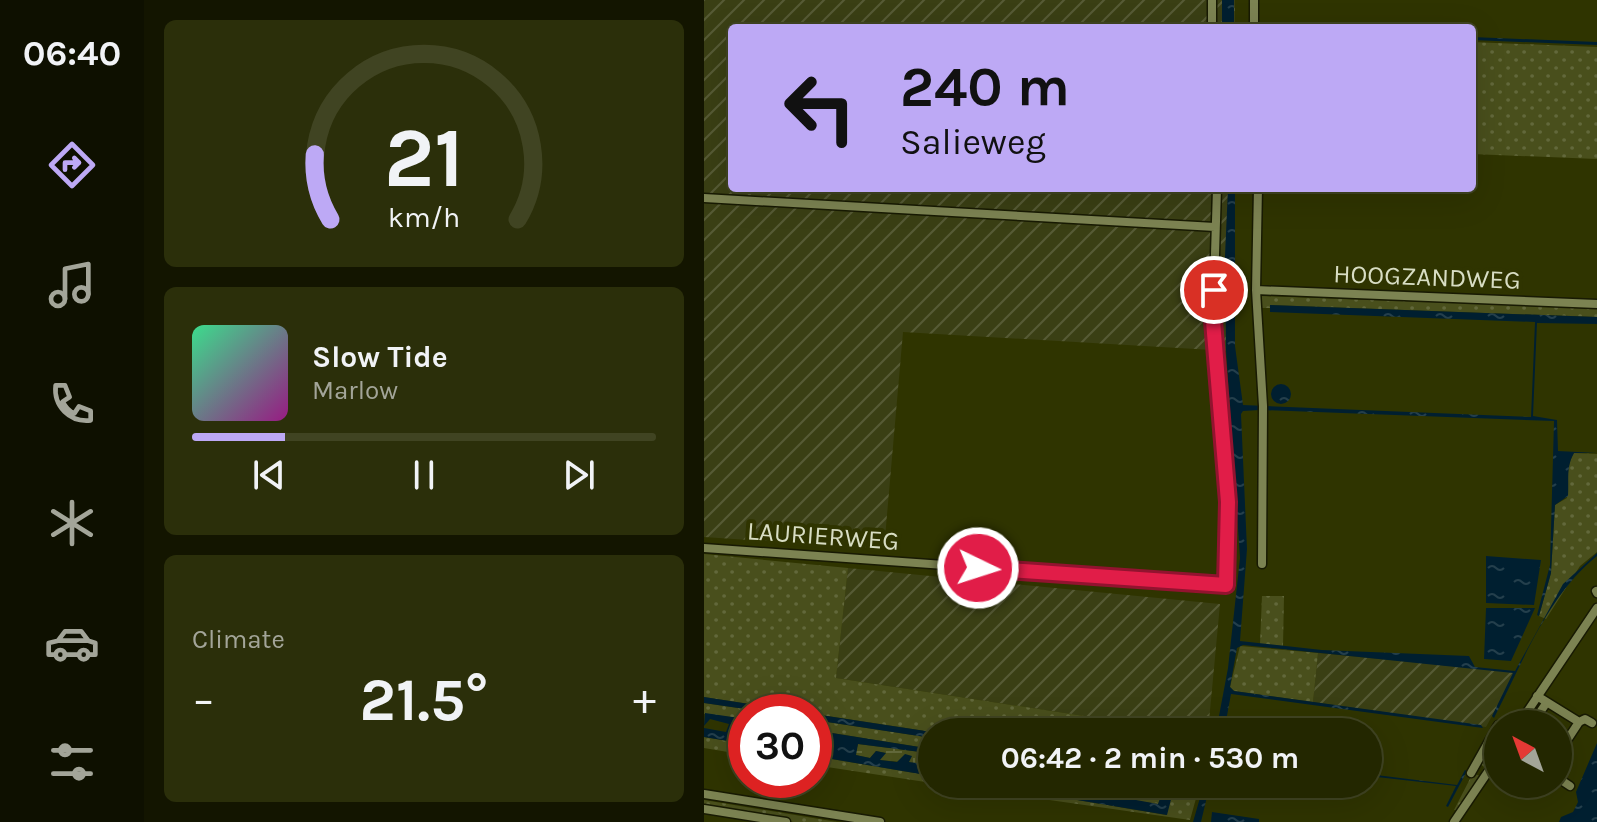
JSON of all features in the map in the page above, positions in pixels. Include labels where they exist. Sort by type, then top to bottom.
[{"type":"street","points":[[1212,0],[1212,24]]},
{"type":"street","points":[[1254,0],[1254,24]]},
{"type":"street","points":[[704,198],[1215,227],[1217,192]]},
{"type":"street","points":[[1258,192],[1256,290],[1263,409],[1262,564]]},
{"type":"street","name":"LAURIERWEG","points":[[704,548],[1226,585],[1228,502],[1213,321],[1215,227]]},
{"type":"street","name":"HOOGZANDWEG","points":[[1256,290],[1597,304]]},
{"type":"street","points":[[1528,710],[1597,608]]},
{"type":"street","points":[[1537,696],[1579,722]]},
{"type":"street","points":[[1542,710],[1547,702]]},
{"type":"street","points":[[1572,733],[1585,719],[1592,723]]},
{"type":"street","points":[[1471,773],[1484,749]]},
{"type":"street","points":[[1479,758],[1484,759]]},
{"type":"street","points":[[1454,817],[1484,776]]},
{"type":"street","points":[[704,794],[880,822]]},
{"type":"street","points":[[704,809],[786,822]]},
{"type":"shaded area","points":[[704,0],[1235,0],[1235,24],[728,24],[728,192],[1232,192],[1230,351],[903,332],[884,549],[704,537]]},
{"type":"shaded area","points":[[848,568],[1220,604],[1209,718],[1097,718],[836,678]]},
{"type":"shaded area","points":[[1318,653],[1515,674],[1495,710],[1484,710],[1484,727],[1313,702]]},
{"type":"green space","points":[[1476,42],[1597,47],[1597,159],[1476,154]]},
{"type":"green space","points":[[1261,296],[1597,308],[1597,317],[1270,305],[1270,308],[1262,308]]},
{"type":"green space","points":[[1574,453],[1597,454],[1597,552],[1580,566],[1546,619],[1539,616],[1551,573],[1555,505],[1567,498],[1568,469]]},
{"type":"green space","points":[[704,554],[848,568],[836,678],[1097,718],[918,718],[918,730],[832,717],[832,694],[728,694],[728,701],[704,697]]},
{"type":"green space","points":[[1262,596],[1284,596],[1283,646],[1260,644]]},
{"type":"green space","points":[[1240,646],[1318,653],[1313,702],[1234,691],[1230,687]]},
{"type":"green space","points":[[704,703],[728,707],[728,717],[704,714]]},
{"type":"green space","points":[[832,723],[918,736],[918,747],[832,733]]},
{"type":"green space","points":[[704,737],[728,741],[728,752],[704,748]]},
{"type":"green space","points":[[858,744],[918,752],[918,763],[879,760],[885,753],[876,751],[870,758],[855,755]]},
{"type":"green space","points":[[832,759],[918,774],[918,781],[832,768]]},
{"type":"green space","points":[[1484,767],[1484,771],[1458,810],[1454,810],[1473,773],[1480,776]]},
{"type":"green space","points":[[1035,798],[1065,798],[1166,815],[1171,798],[1196,798],[1190,820]]},
{"type":"green space","points":[[1139,798],[1161,798],[1159,804],[1136,801]]},
{"type":"green space","points":[[704,800],[837,822],[794,822],[704,807]]},
{"type":"water","points":[[1222,0],[1234,0],[1234,24],[1222,24]]},
{"type":"water","points":[[1476,37],[1597,42],[1597,45],[1476,40]]},
{"type":"water","points":[[1228,192],[1235,192],[1235,346],[1243,405],[1531,417],[1535,322],[1270,312],[1270,305],[1597,317],[1597,324],[1537,323],[1533,416],[1557,420],[1558,451],[1597,453],[1574,453],[1571,458],[1568,496],[1555,505],[1551,573],[1539,616],[1550,565],[1554,421],[1260,410],[1243,411],[1241,414],[1247,549],[1240,641],[1322,650],[1469,656],[1475,667],[1515,671],[1563,584],[1597,553],[1550,611],[1498,710],[1495,710],[1513,673],[1243,645],[1237,648],[1230,687],[1234,691],[1481,725],[1483,728],[1231,694],[1227,718],[1219,718],[1228,668],[1240,558],[1226,350]]},
{"type":"water","points":[[1281,384],[1288,387],[1291,394],[1288,401],[1281,404],[1274,401],[1271,394],[1274,387]]},
{"type":"water","points":[[1486,556],[1541,560],[1534,605],[1486,603]]},
{"type":"water","points":[[1486,608],[1535,608],[1511,661],[1484,659]]},
{"type":"water","points":[[704,697],[728,701],[728,707],[704,703]]},
{"type":"water","points":[[705,713],[728,716],[728,724],[710,719],[704,726]]},
{"type":"water","points":[[832,717],[918,730],[918,736],[832,723]]},
{"type":"water","points":[[728,727],[728,741],[704,737],[704,728],[726,732]]},
{"type":"water","points":[[832,733],[918,747],[918,752],[858,744],[856,755],[870,758],[876,751],[886,753],[880,760],[897,762],[905,754],[912,756],[909,762],[918,763],[918,774],[832,759]]},
{"type":"water","points":[[1597,743],[1597,822],[1559,822],[1561,817],[1573,812],[1578,802],[1576,792]]},
{"type":"water","points":[[1467,771],[1448,807],[1456,786],[1382,776],[1457,785]]},
{"type":"water","points":[[1066,798],[1138,798],[1136,800],[1158,804],[1160,798],[1171,798],[1167,815]]},
{"type":"water","points":[[1200,798],[1207,798],[1201,822],[1193,822]]},
{"type":"water","points":[[1212,812],[1259,819],[1259,822],[1211,822]]},
{"type":"route","points":[[978,568],[1226,585],[1228,502],[1213,321],[1214,290]]}]
